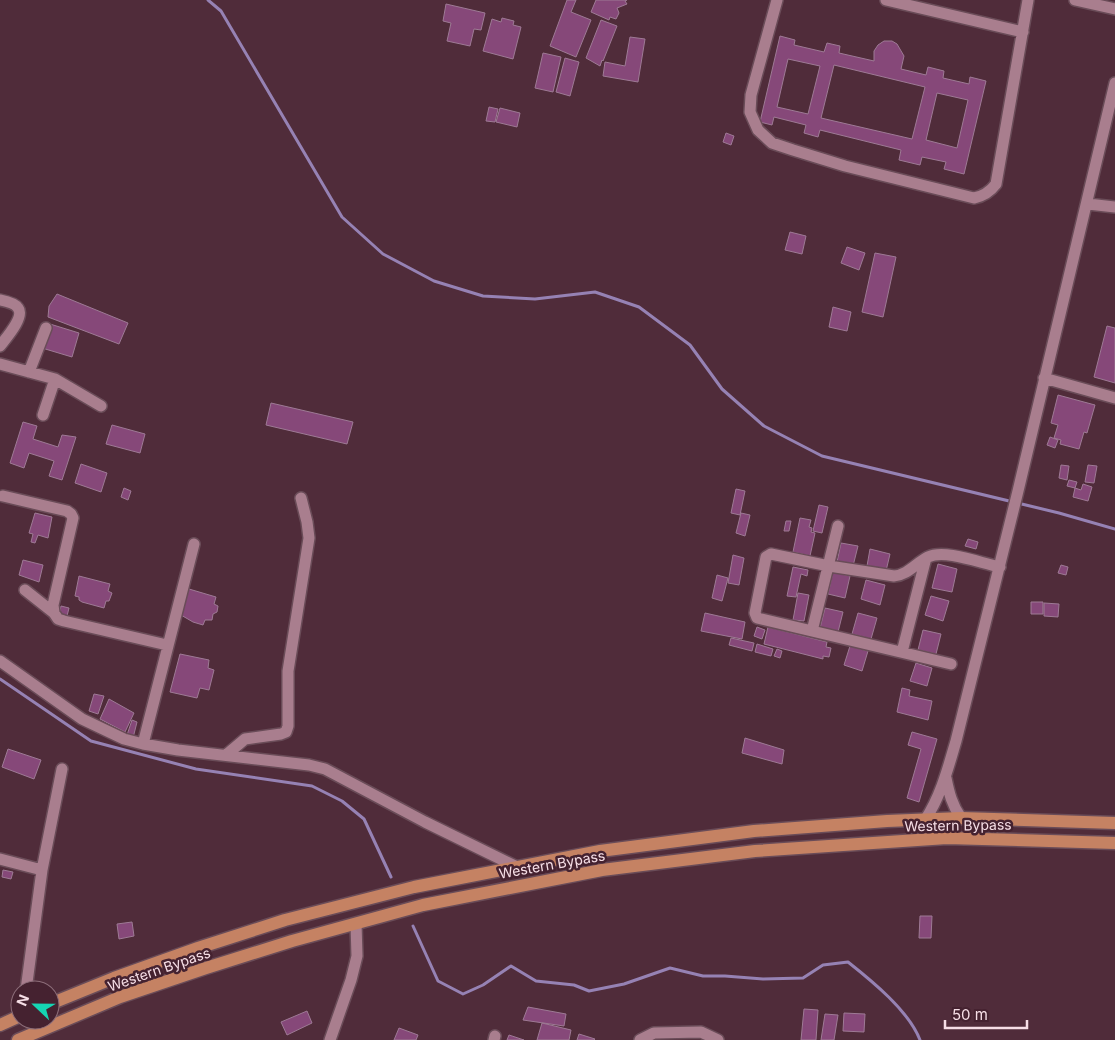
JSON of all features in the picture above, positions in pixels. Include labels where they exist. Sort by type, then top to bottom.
[{"type":"main road","name":"Western Bypass","points":[[60,1000],[188,952],[284,920],[414,887],[600,851],[754,831],[960,818],[1115,823]]},
{"type":"main road","name":"Western Bypass","points":[[18,1040],[120,997],[292,941],[423,905],[602,870],[755,850],[958,838],[1115,843]]},
{"type":"street","points":[[777,0],[751,95],[750,112],[758,130],[772,143],[793,150],[845,166],[974,198],[982,197],[996,184],[1028,0]]},
{"type":"street","points":[[886,0],[1023,32]]},
{"type":"street","points":[[1076,0],[1115,9]]},
{"type":"street","points":[[925,820],[937,800],[946,777],[1000,567],[1044,378],[1088,204],[1115,83]]},
{"type":"street","points":[[1088,204],[1115,208]]},
{"type":"street","points":[[0,300],[17,306],[20,309],[20,314],[0,346]]},
{"type":"street","points":[[29,372],[46,328]]},
{"type":"street","points":[[0,364],[54,379],[101,406]]},
{"type":"street","points":[[1044,378],[1115,398]]},
{"type":"street","points":[[43,415],[54,379]]},
{"type":"street","points":[[3,496],[67,511],[73,518],[53,605],[54,613]]},
{"type":"street","points":[[226,756],[245,739],[281,734],[286,732],[288,726],[288,671],[309,538],[301,498]]},
{"type":"street","points":[[812,631],[838,526]]},
{"type":"street","points":[[143,744],[194,544]]},
{"type":"street","points":[[951,664],[757,618],[755,613],[766,556],[772,554],[829,566],[894,576],[901,575],[926,558],[942,553],[1000,567]]},
{"type":"street","points":[[902,652],[926,558]]},
{"type":"street","points":[[25,590],[64,622],[168,645]]},
{"type":"street","points":[[0,661],[82,719],[113,734],[143,744],[226,756],[310,765],[325,769],[425,822],[516,866]]},
{"type":"street","points":[[27,980],[42,870],[62,768]]},
{"type":"street","points":[[946,777],[951,802],[960,818]]},
{"type":"street","points":[[0,859],[42,870]]},
{"type":"street","points":[[330,1040],[348,987],[356,956],[356,924]]},
{"type":"street","points":[[640,1040],[654,1033],[701,1032],[718,1040]]},
{"type":"building","points":[[567,0],[576,0],[571,12],[591,20],[576,57],[550,46]]},
{"type":"building","points":[[596,0],[627,0],[625,1],[627,4],[617,8],[619,13],[616,19],[610,17],[609,20],[591,12]]},
{"type":"building","points":[[446,4],[485,13],[481,30],[474,29],[470,46],[447,41],[451,23],[443,21]]},
{"type":"building","points":[[502,18],[514,21],[513,25],[521,27],[513,59],[483,51],[492,19],[501,22]]},
{"type":"building","points":[[601,20],[617,26],[600,66],[586,58]]},
{"type":"building","points":[[780,36],[795,40],[794,45],[824,52],[827,43],[840,46],[839,53],[874,61],[874,51],[878,45],[884,41],[892,41],[897,44],[904,56],[901,69],[926,75],[928,67],[944,71],[943,78],[969,84],[970,77],[986,81],[964,174],[944,169],[946,162],[922,157],[920,165],[899,160],[901,150],[820,130],[818,137],[804,133],[806,125],[774,117],[772,125],[760,122]],"holes":[[[788,59],[820,66],[808,114],[777,107]],[[834,65],[925,87],[912,139],[821,118]],[[937,93],[968,100],[957,148],[926,140]]]},
{"type":"building","points":[[630,37],[645,39],[638,82],[603,76],[605,62],[625,66]]},
{"type":"building","points":[[543,53],[561,57],[553,92],[535,88]]},
{"type":"building","points":[[565,58],[579,62],[570,96],[556,92]]},
{"type":"building","points":[[489,107],[498,109],[495,122],[486,121]]},
{"type":"building","points":[[500,108],[520,113],[517,127],[496,122]]},
{"type":"building","points":[[726,133],[734,136],[731,145],[723,142]]},
{"type":"building","points":[[790,232],[806,236],[802,254],[785,250]]},
{"type":"building","points":[[847,247],[865,253],[859,270],[841,263]]},
{"type":"building","points":[[875,253],[896,257],[883,317],[862,312]]},
{"type":"building","points":[[57,294],[128,323],[119,344],[48,317],[49,306]]},
{"type":"building","points":[[833,307],[851,312],[847,331],[829,327]]},
{"type":"building","points":[[50,324],[79,333],[72,357],[42,348]]},
{"type":"building","points":[[1107,326],[1115,328],[1115,383],[1094,377]]},
{"type":"building","points":[[1058,395],[1095,405],[1087,433],[1084,432],[1079,449],[1060,444],[1061,440],[1054,438],[1058,425],[1051,423]]},
{"type":"building","points":[[271,403],[353,422],[347,444],[266,425]]},
{"type":"building","points":[[23,422],[37,426],[33,439],[58,447],[62,435],[76,437],[62,480],[49,476],[54,461],[29,453],[24,468],[10,463]]},
{"type":"building","points":[[112,425],[145,434],[140,453],[106,444]]},
{"type":"building","points":[[1050,437],[1058,440],[1055,448],[1047,445]]},
{"type":"building","points":[[81,464],[107,473],[101,492],[75,483]]},
{"type":"building","points":[[1061,465],[1069,466],[1067,480],[1059,478]]},
{"type":"building","points":[[1088,465],[1097,466],[1094,483],[1085,482]]},
{"type":"building","points":[[1069,480],[1077,482],[1075,488],[1067,486]]},
{"type":"building","points":[[1083,484],[1092,487],[1088,501],[1073,497],[1075,488],[1081,490]]},
{"type":"building","points":[[124,488],[131,491],[128,500],[121,497]]},
{"type":"building","points":[[736,489],[745,491],[740,515],[731,513]]},
{"type":"building","points":[[819,505],[828,507],[822,533],[813,531]]},
{"type":"building","points":[[35,513],[52,517],[48,538],[38,535],[35,543],[31,542],[33,534],[29,533]]},
{"type":"building","points":[[741,513],[750,515],[745,536],[736,533]]},
{"type":"building","points":[[800,518],[811,520],[809,527],[812,528],[811,532],[815,533],[810,556],[793,552]]},
{"type":"building","points":[[786,521],[791,521],[789,531],[784,531]]},
{"type":"building","points":[[968,539],[978,542],[976,549],[965,546]]},
{"type":"building","points":[[841,543],[858,546],[853,566],[837,562]]},
{"type":"building","points":[[870,549],[890,554],[886,571],[867,566]]},
{"type":"building","points":[[733,555],[744,558],[739,585],[728,583]]},
{"type":"building","points":[[23,560],[43,565],[39,582],[19,575]]},
{"type":"building","points":[[938,564],[957,569],[952,592],[932,588]]},
{"type":"building","points":[[1061,565],[1068,567],[1066,575],[1058,573]]},
{"type":"building","points":[[793,567],[808,570],[807,576],[801,574],[796,597],[787,596]]},
{"type":"building","points":[[833,572],[850,576],[845,598],[828,594]]},
{"type":"building","points":[[717,575],[728,578],[722,601],[712,598]]},
{"type":"building","points":[[79,576],[110,584],[108,591],[112,593],[109,601],[106,601],[104,608],[82,602],[79,600],[79,597],[75,596]]},
{"type":"building","points":[[866,580],[885,585],[880,605],[861,599]]},
{"type":"building","points":[[189,589],[216,597],[214,604],[218,606],[217,612],[213,614],[212,620],[205,620],[203,625],[181,615]]},
{"type":"building","points":[[798,593],[809,595],[804,621],[793,620]]},
{"type":"building","points":[[931,596],[949,601],[943,621],[925,615]]},
{"type":"building","points":[[1031,602],[1043,602],[1043,614],[1031,614]]},
{"type":"building","points":[[1044,603],[1059,604],[1058,617],[1044,616]]},
{"type":"building","points":[[61,606],[69,608],[67,616],[59,615]]},
{"type":"building","points":[[825,608],[843,612],[838,632],[820,628]]},
{"type":"building","points":[[705,613],[745,622],[742,639],[701,631]]},
{"type":"building","points":[[858,613],[877,618],[871,639],[852,634]]},
{"type":"building","points":[[757,627],[765,630],[762,639],[754,636]]},
{"type":"building","points":[[768,627],[827,642],[826,647],[831,648],[829,657],[823,656],[823,659],[764,644]]},
{"type":"building","points":[[923,630],[941,634],[936,654],[918,650]]},
{"type":"building","points":[[731,638],[754,643],[752,651],[729,645]]},
{"type":"building","points":[[757,644],[773,649],[771,656],[755,652]]},
{"type":"building","points":[[850,646],[868,651],[862,671],[844,665]]},
{"type":"building","points":[[777,649],[782,651],[780,658],[774,656]]},
{"type":"building","points":[[180,654],[209,660],[208,668],[214,670],[209,690],[200,688],[197,698],[170,692]]},
{"type":"building","points":[[916,663],[932,668],[927,686],[910,681]]},
{"type":"building","points":[[902,688],[910,690],[909,696],[932,701],[928,720],[897,712]]},
{"type":"building","points":[[94,694],[104,696],[98,714],[89,711]]},
{"type":"building","points":[[109,699],[134,713],[125,732],[100,719]]},
{"type":"building","points":[[132,720],[137,722],[133,738],[127,735]]},
{"type":"building","points":[[912,732],[937,739],[919,802],[907,798],[921,749],[908,745]]},
{"type":"building","points":[[745,738],[784,750],[782,764],[742,753]]},
{"type":"building","points":[[8,749],[41,760],[34,779],[2,767]]},
{"type":"building","points":[[3,870],[13,872],[11,879],[2,877]]},
{"type":"building","points":[[920,916],[932,916],[931,938],[919,938]]},
{"type":"building","points":[[132,922],[134,936],[119,939],[117,924]]},
{"type":"building","points":[[528,1007],[566,1014],[564,1026],[523,1020]]},
{"type":"building","points":[[804,1009],[818,1010],[816,1040],[801,1040]]},
{"type":"building","points":[[307,1011],[312,1023],[287,1035],[281,1022]]},
{"type":"building","points":[[844,1013],[865,1014],[864,1032],[843,1031]]},
{"type":"building","points":[[825,1014],[838,1015],[834,1040],[821,1040]]},
{"type":"building","points":[[542,1023],[571,1030],[569,1040],[537,1040]]},
{"type":"building","points":[[399,1028],[418,1035],[416,1040],[394,1040]]},
{"type":"building","points":[[579,1034],[595,1039],[577,1040]]},
{"type":"building","points":[[509,1035],[524,1040],[507,1040]]},
{"type":"waterway","points":[[208,0],[221,11],[342,217],[383,254],[434,281],[483,296],[535,299],[595,292],[639,307],[690,345],[722,389],[764,426],[822,456],[1059,513],[1115,529]]},
{"type":"waterway","points":[[0,679],[91,741],[196,769],[312,786],[342,801],[364,819],[391,877]]},
{"type":"waterway","points":[[413,926],[438,981],[463,994],[483,985],[511,966],[536,981],[574,985],[589,991],[624,984],[670,968],[703,976],[763,979],[803,978],[823,965],[848,962],[889,997],[915,1029],[920,1040]]}]
